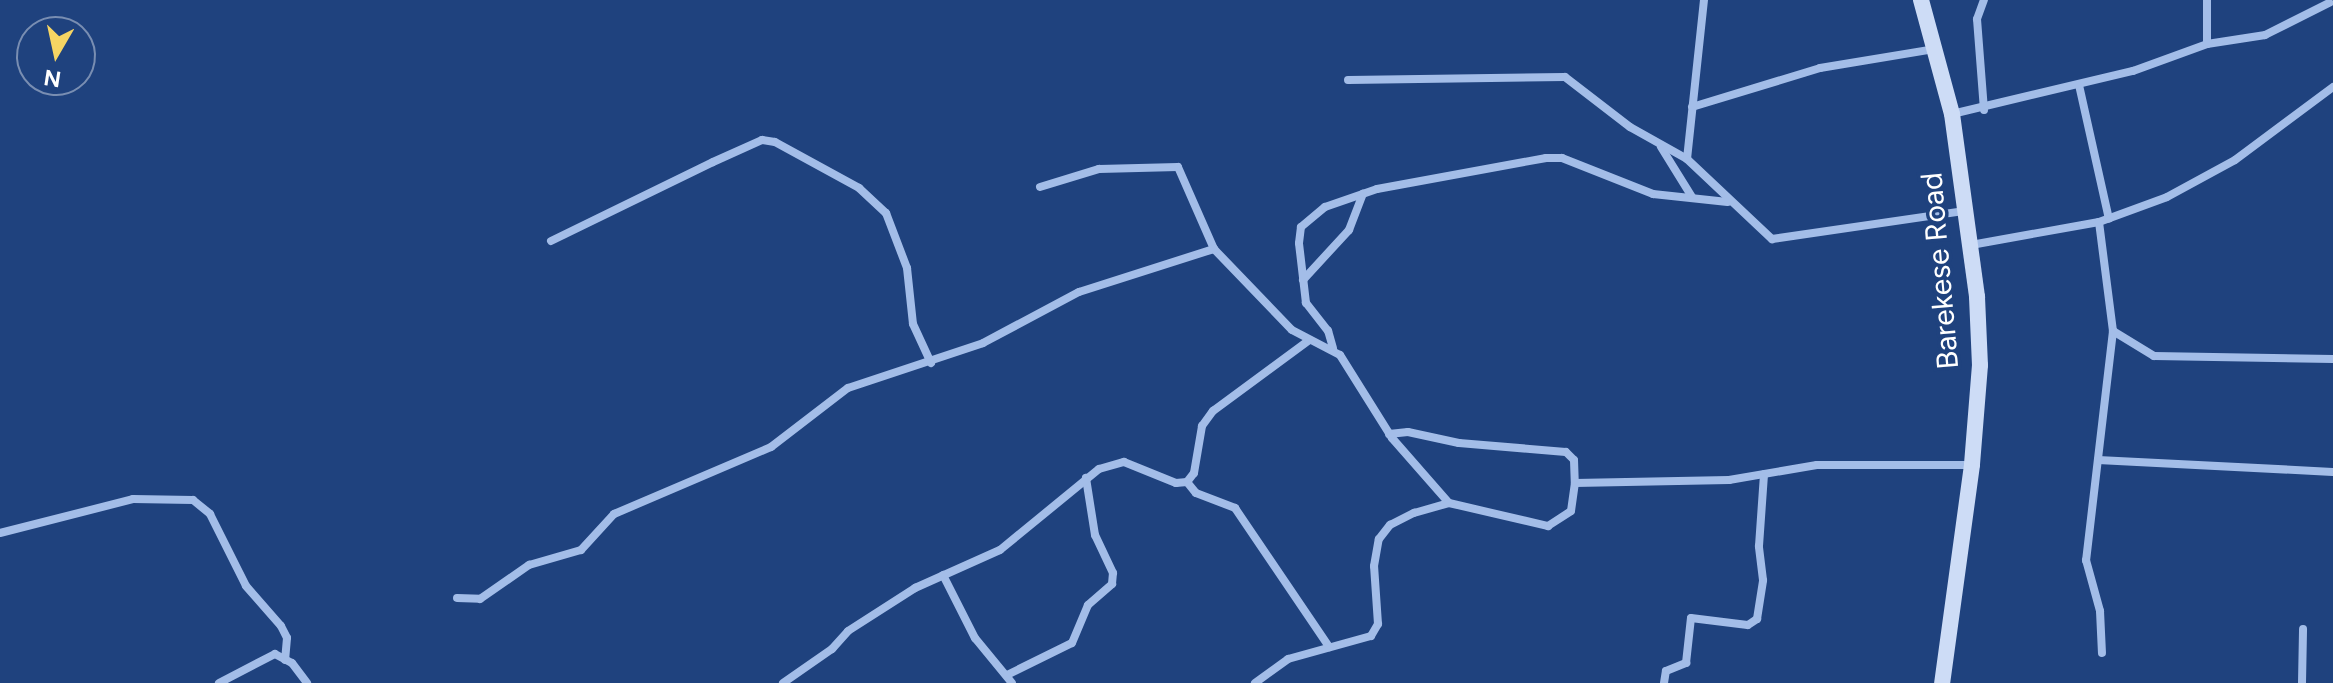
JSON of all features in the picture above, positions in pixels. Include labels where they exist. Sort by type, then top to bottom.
[{"type":"main road","name":"Barekese Road","points":[[1921,0],[1952,114],[1971,245],[1980,365],[1972,465],[1942,683]]},
{"type":"street","points":[[1687,159],[1704,0]]},
{"type":"street","points":[[1984,0],[1977,19],[1984,110]]},
{"type":"street","points":[[2207,0],[2207,44]]},
{"type":"street","points":[[1952,114],[1984,110],[2079,85],[2207,44],[2265,35],[2330,4]]},
{"type":"street","points":[[1692,107],[1820,68],[1935,49]]},
{"type":"street","points":[[1348,80],[1550,74],[1576,83],[1660,145],[1687,159],[1772,239],[1966,211]]},
{"type":"street","points":[[2079,85],[2109,219]]},
{"type":"street","points":[[1971,245],[2099,222],[2201,180],[2333,87]]},
{"type":"street","points":[[551,241],[762,140],[775,142],[859,188],[886,213],[907,268],[913,324],[931,363]]},
{"type":"street","points":[[1660,145],[1692,197]]},
{"type":"street","points":[[1449,503],[1389,434],[1333,348],[1328,331],[1306,303],[1301,227],[1311,214],[1363,194],[1546,158],[1562,158],[1653,194],[1730,202]]},
{"type":"street","points":[[1040,187],[1099,169],[1170,164],[1183,178],[1214,249],[1308,341],[1333,348]]},
{"type":"street","points":[[1303,280],[1349,230],[1363,194]]},
{"type":"street","points":[[2099,222],[2113,331],[2086,572],[2100,611],[2102,653]]},
{"type":"street","points":[[457,598],[480,599],[538,561],[581,550],[614,514],[771,447],[848,388],[931,363],[983,343],[1052,303],[1214,249]]},
{"type":"street","points":[[2113,331],[2154,356],[2333,359]]},
{"type":"street","points":[[783,683],[832,649],[848,631],[943,575],[1000,550],[1086,478],[1124,462],[1176,483],[1187,482],[1194,473],[1202,426],[1213,411],[1308,341]]},
{"type":"street","points":[[1255,683],[1288,659],[1364,639],[1376,630],[1374,566],[1384,531],[1414,513],[1449,503],[1555,525],[1571,511],[1574,460],[1566,452],[1459,443],[1408,432],[1389,434]]},
{"type":"street","points":[[2098,460],[2333,472]]},
{"type":"street","points":[[1575,483],[1665,485],[1817,465],[1972,465]]},
{"type":"street","points":[[1664,683],[1666,671],[1686,663],[1691,618],[1748,625],[1757,619],[1763,580],[1759,546],[1764,474]]},
{"type":"street","points":[[943,575],[975,638],[1009,679],[1072,643],[1080,635],[1088,605],[1112,584],[1113,573],[1095,535],[1086,478]]},
{"type":"street","points":[[1187,482],[1196,493],[1235,508],[1329,647]]},
{"type":"street","points":[[0,533],[133,499],[193,500],[210,514],[231,546],[246,586],[281,626],[287,638],[285,660]]},
{"type":"street","points":[[2302,683],[2303,629]]},
{"type":"street","points":[[219,683],[275,654],[307,683]]}]
